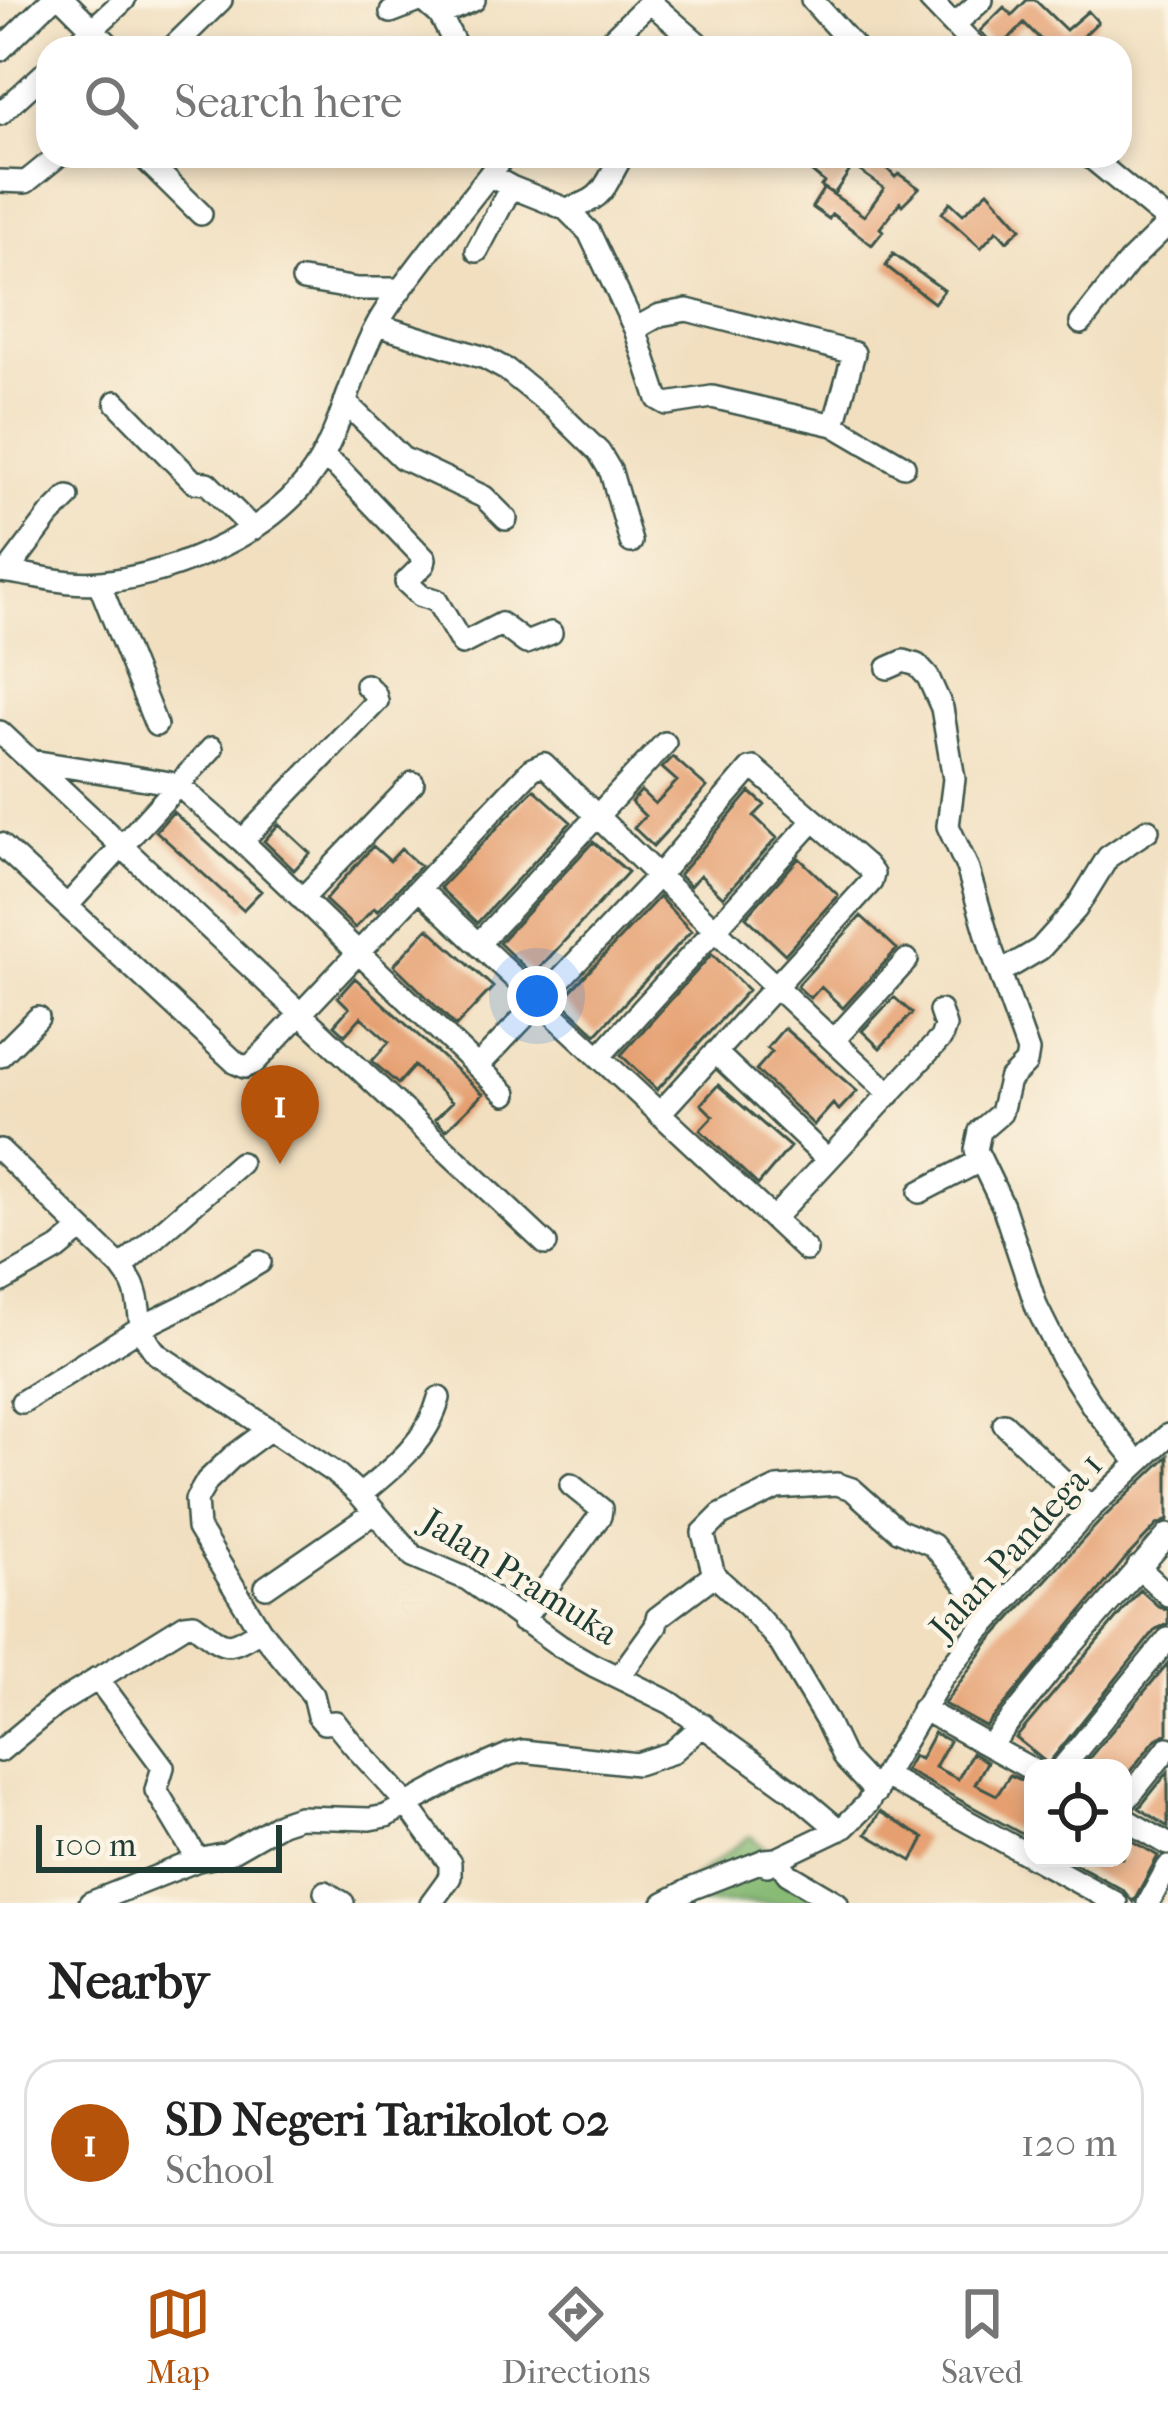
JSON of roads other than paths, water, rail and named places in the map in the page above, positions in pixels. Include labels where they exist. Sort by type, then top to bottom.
[{"type":"street","points":[[0,50],[51,0]]},
{"type":"street","points":[[64,0],[100,36]]},
{"type":"street","points":[[85,36],[124,0]]},
{"type":"street","points":[[184,36],[221,0]]},
{"type":"street","points":[[391,12],[474,0]]},
{"type":"street","points":[[808,0],[843,36]]},
{"type":"street","points":[[930,0],[965,36]]},
{"type":"street","points":[[954,25],[982,0]]},
{"type":"street","points":[[615,36],[651,1],[690,36]]},
{"type":"street","points":[[428,5],[450,36]]},
{"type":"street","points":[[0,114],[36,81]]},
{"type":"street","points":[[0,181],[26,182],[43,168]]},
{"type":"street","points":[[154,168],[201,214]]},
{"type":"street","points":[[3,572],[99,583],[198,557],[253,529],[307,481],[322,457],[377,325],[495,168]]},
{"type":"street","points":[[566,209],[599,197],[615,168]]},
{"type":"street","points":[[1081,323],[1137,253],[1168,223],[1103,168]]},
{"type":"street","points":[[489,175],[566,209],[589,232],[635,329],[658,399],[667,404],[712,397],[833,424],[904,466]]},
{"type":"street","points":[[477,251],[512,188]]},
{"type":"street","points":[[303,280],[357,289],[401,289]]},
{"type":"street","points":[[635,329],[660,315],[688,310],[854,353],[833,424]]},
{"type":"street","points":[[377,325],[485,358],[554,408],[611,472],[631,542]]},
{"type":"street","points":[[116,402],[194,482],[207,483],[253,529]]},
{"type":"street","points":[[345,402],[402,458],[484,497],[506,519]]},
{"type":"street","points":[[322,457],[425,559],[406,582],[421,596],[436,600],[462,644],[501,624],[526,643],[551,632]]},
{"type":"street","points":[[3,572],[68,497]]},
{"type":"street","points":[[99,583],[156,725]]},
{"type":"street","points":[[888,668],[904,662],[917,665],[942,708],[953,779],[948,826],[967,867],[1028,1058],[1009,1081],[1001,1112],[980,1131],[976,1150],[1003,1206],[1037,1308],[1062,1358],[1138,1463]]},
{"type":"street","points":[[242,842],[377,700],[365,685]]},
{"type":"street","points":[[0,732],[546,1244]]},
{"type":"street","points":[[479,944],[665,743]]},
{"type":"street","points":[[67,905],[212,748]]},
{"type":"street","points":[[30,760],[177,784],[506,1094]]},
{"type":"street","points":[[0,844],[244,1067],[254,1064],[538,765],[550,767],[658,876],[890,1094]]},
{"type":"street","points":[[478,1066],[752,769],[867,866],[872,882],[659,1114]]},
{"type":"street","points":[[302,899],[412,782]]},
{"type":"street","points":[[599,1057],[814,820]]},
{"type":"street","points":[[1001,972],[1040,949],[1076,909],[1108,857],[1148,830]]},
{"type":"street","points":[[419,889],[806,1250]]},
{"type":"street","points":[[834,1040],[908,960]]},
{"type":"street","points":[[773,1219],[941,1038],[945,1026],[940,1011]]},
{"type":"street","points":[[0,1056],[38,1018]]},
{"type":"street","points":[[715,1052],[827,1160]]},
{"type":"street","name":"Jalan Pramuka","points":[[0,1150],[121,1267],[134,1287],[140,1328],[157,1354],[338,1475],[413,1556],[481,1587],[522,1621],[593,1666],[671,1703],[839,1830]]},
{"type":"street","points":[[920,1192],[980,1161]]},
{"type":"street","points":[[121,1267],[240,1163]]},
{"type":"street","points":[[0,1282],[81,1230]]},
{"type":"street","points":[[22,1402],[140,1328],[260,1262]]},
{"type":"street","points":[[266,1587],[368,1503],[426,1431],[439,1398]]},
{"type":"street","points":[[1004,1424],[1091,1508]]},
{"type":"street","points":[[270,1430],[208,1481],[196,1500],[198,1528],[260,1630],[304,1683],[324,1723],[335,1722],[451,1863],[450,1877],[430,1903]]},
{"type":"street","name":"Jalan Pandega 1","points":[[839,1830],[880,1784],[942,1678],[992,1616],[1091,1508],[1168,1435]]},
{"type":"street","points":[[992,1616],[933,1545],[898,1530],[852,1489],[837,1484],[777,1488],[716,1518],[703,1533],[714,1575],[779,1641],[844,1758],[880,1784],[1116,1903]]},
{"type":"street","points":[[522,1621],[600,1516],[597,1505],[571,1485]]},
{"type":"street","points":[[990,1746],[1168,1535]]},
{"type":"street","points":[[1138,1567],[1168,1595]]},
{"type":"street","points":[[619,1676],[657,1618],[714,1575]]},
{"type":"street","points":[[0,1751],[32,1722],[185,1625],[194,1624],[223,1646],[234,1646],[260,1630]]},
{"type":"street","points":[[1069,1759],[1168,1639]]},
{"type":"street","points":[[97,1678],[163,1767],[156,1790],[198,1860]]},
{"type":"street","points":[[922,1709],[1024,1765]]},
{"type":"street","points":[[90,1903],[198,1860],[227,1854],[299,1817],[386,1816],[510,1754],[523,1751],[638,1764],[671,1753],[703,1725]]},
{"type":"street","points":[[1132,1793],[1168,1748]]},
{"type":"street","points":[[1132,1823],[1168,1844]]},
{"type":"street","points":[[691,1903],[839,1830]]},
{"type":"street","points":[[664,1903],[777,1859]]},
{"type":"street","points":[[777,1859],[788,1874],[837,1903]]},
{"type":"street","points":[[1148,1903],[1168,1867]]},
{"type":"place","name":"SD Negeri Tarikolot 02","points":[[280,1164]]}]
